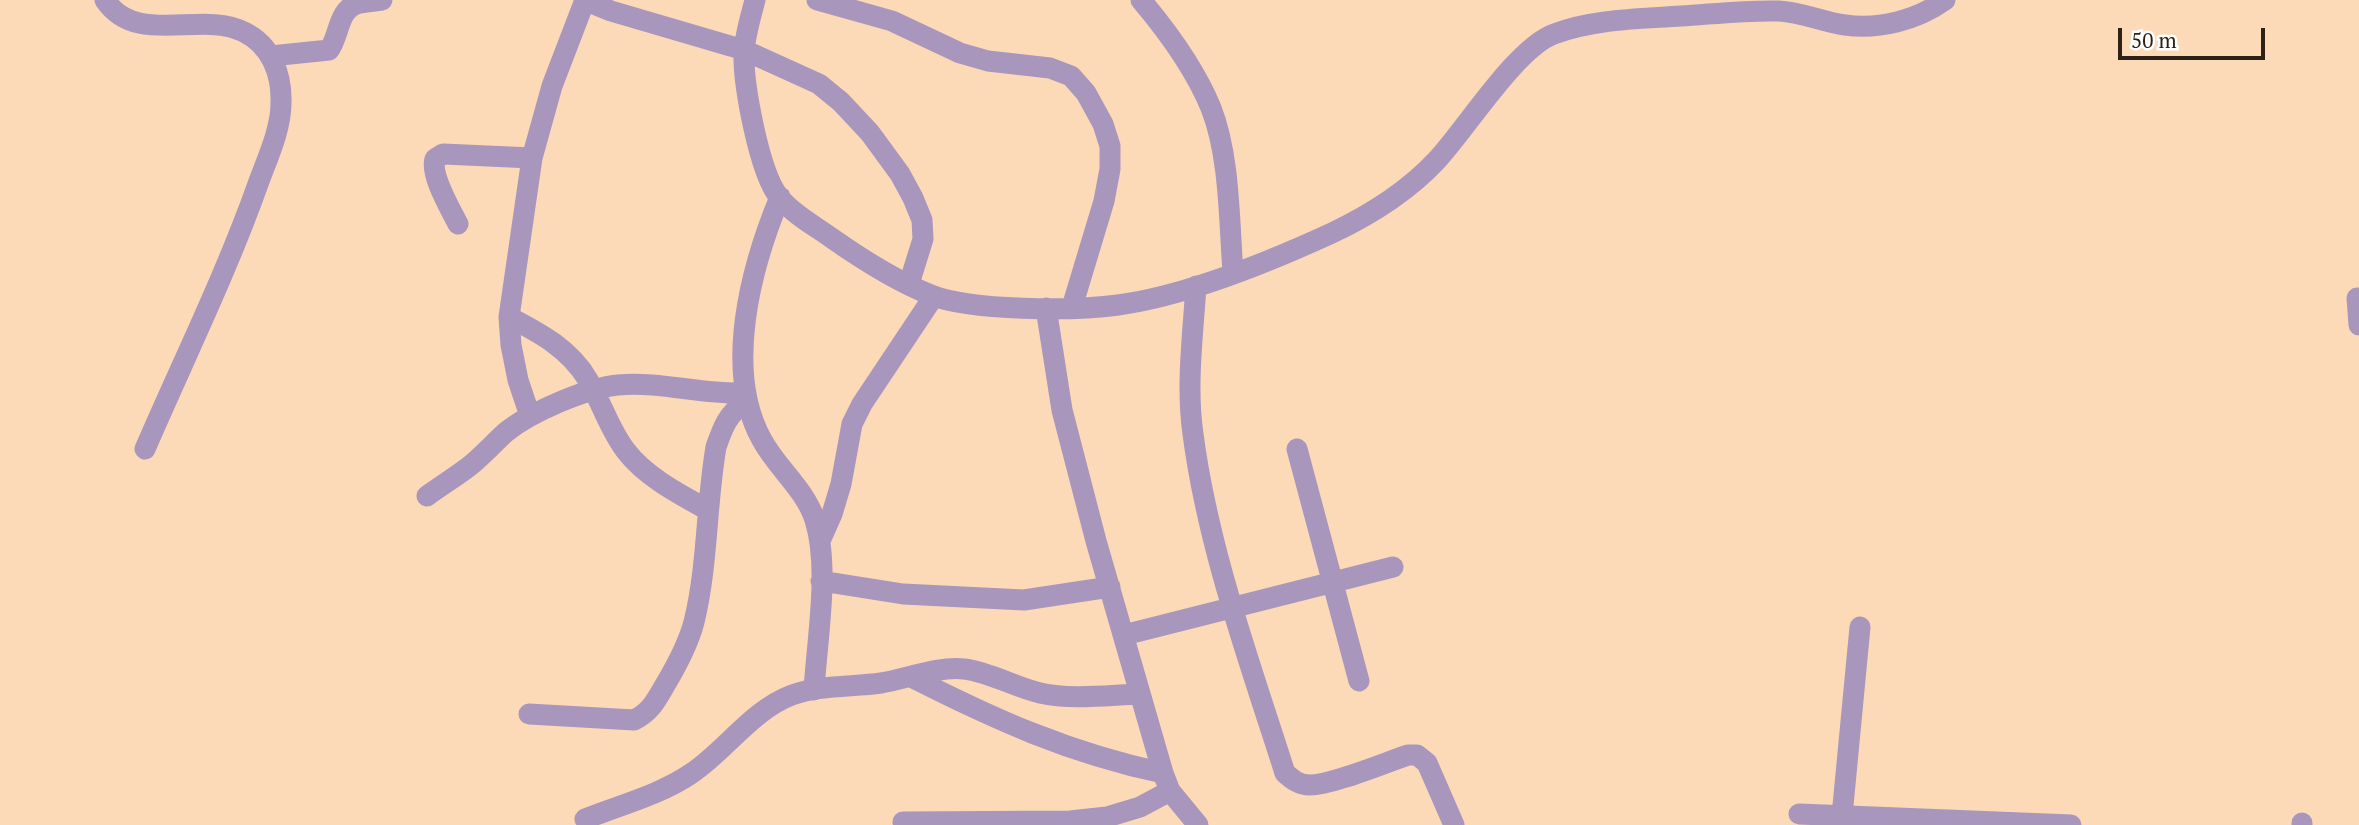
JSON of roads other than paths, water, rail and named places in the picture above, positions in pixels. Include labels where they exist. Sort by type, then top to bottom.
[{"type":"street","points":[[105,0],[119,16],[134,23],[223,25],[260,41],[271,56],[279,77],[282,104],[275,138],[248,211],[145,449]]},
{"type":"street","points":[[271,56],[328,50],[333,45],[347,10],[356,4],[382,0]]},
{"type":"street","points":[[530,416],[513,357],[509,317],[532,158],[552,86],[584,0],[613,6],[744,50],[819,84],[841,102],[870,133],[892,164],[913,198],[922,220],[923,239],[909,284]]},
{"type":"street","points":[[755,0],[744,50],[747,86],[758,142],[769,178],[780,197],[803,218],[862,259],[934,296],[978,305],[1046,308],[1116,306],[1171,295],[1333,232],[1395,197],[1436,162],[1515,64],[1551,34],[1627,20],[1785,6],[1846,25],[1871,27],[1902,21],[1945,0]]},
{"type":"street","points":[[817,0],[880,17],[979,59],[1050,68],[1071,76],[1086,93],[1103,124],[1110,146],[1110,169],[1104,201],[1072,307]]},
{"type":"street","points":[[1142,0],[1199,81],[1212,110],[1224,159],[1233,272]]},
{"type":"street","points":[[458,224],[435,176],[435,159],[443,154],[532,158]]},
{"type":"street","points":[[780,197],[766,229],[753,276],[743,343],[746,397],[751,420],[762,441],[803,496],[814,517],[820,541],[821,581],[814,690]]},
{"type":"street","points":[[1196,285],[1191,383],[1192,432],[1202,488],[1232,607],[1285,773],[1296,783],[1311,785],[1408,755],[1417,755],[1427,762],[1454,825]]},
{"type":"street","points":[[820,541],[841,484],[852,424],[862,404],[934,296]]},
{"type":"street","points":[[2357,298],[2359,325]]},
{"type":"street","points":[[1046,308],[1062,410],[1140,694],[1166,782],[1198,825]]},
{"type":"street","points":[[509,317],[546,336],[566,352],[587,378],[610,427],[627,452],[648,472],[677,493],[708,510]]},
{"type":"street","points":[[427,496],[530,416],[592,389],[657,384],[746,397]]},
{"type":"street","points":[[529,714],[634,720],[646,714],[654,705],[679,661],[693,625],[700,594],[716,447],[724,424],[746,397]]},
{"type":"street","points":[[1297,449],[1359,681]]},
{"type":"street","points":[[1124,635],[1393,567]]},
{"type":"street","points":[[821,581],[902,594],[1024,600],[1110,587]]},
{"type":"street","points":[[1842,816],[1860,627]]},
{"type":"street","points":[[585,818],[671,786],[719,753],[775,703],[792,695],[814,690],[881,683],[944,670],[964,669],[1044,694],[1140,694]]},
{"type":"street","points":[[911,677],[990,717],[1067,748],[1121,764],[1166,782]]},
{"type":"street","points":[[902,822],[1070,821],[1107,817],[1140,807],[1166,782]]},
{"type":"street","points":[[1799,814],[1905,821],[2071,825]]}]
